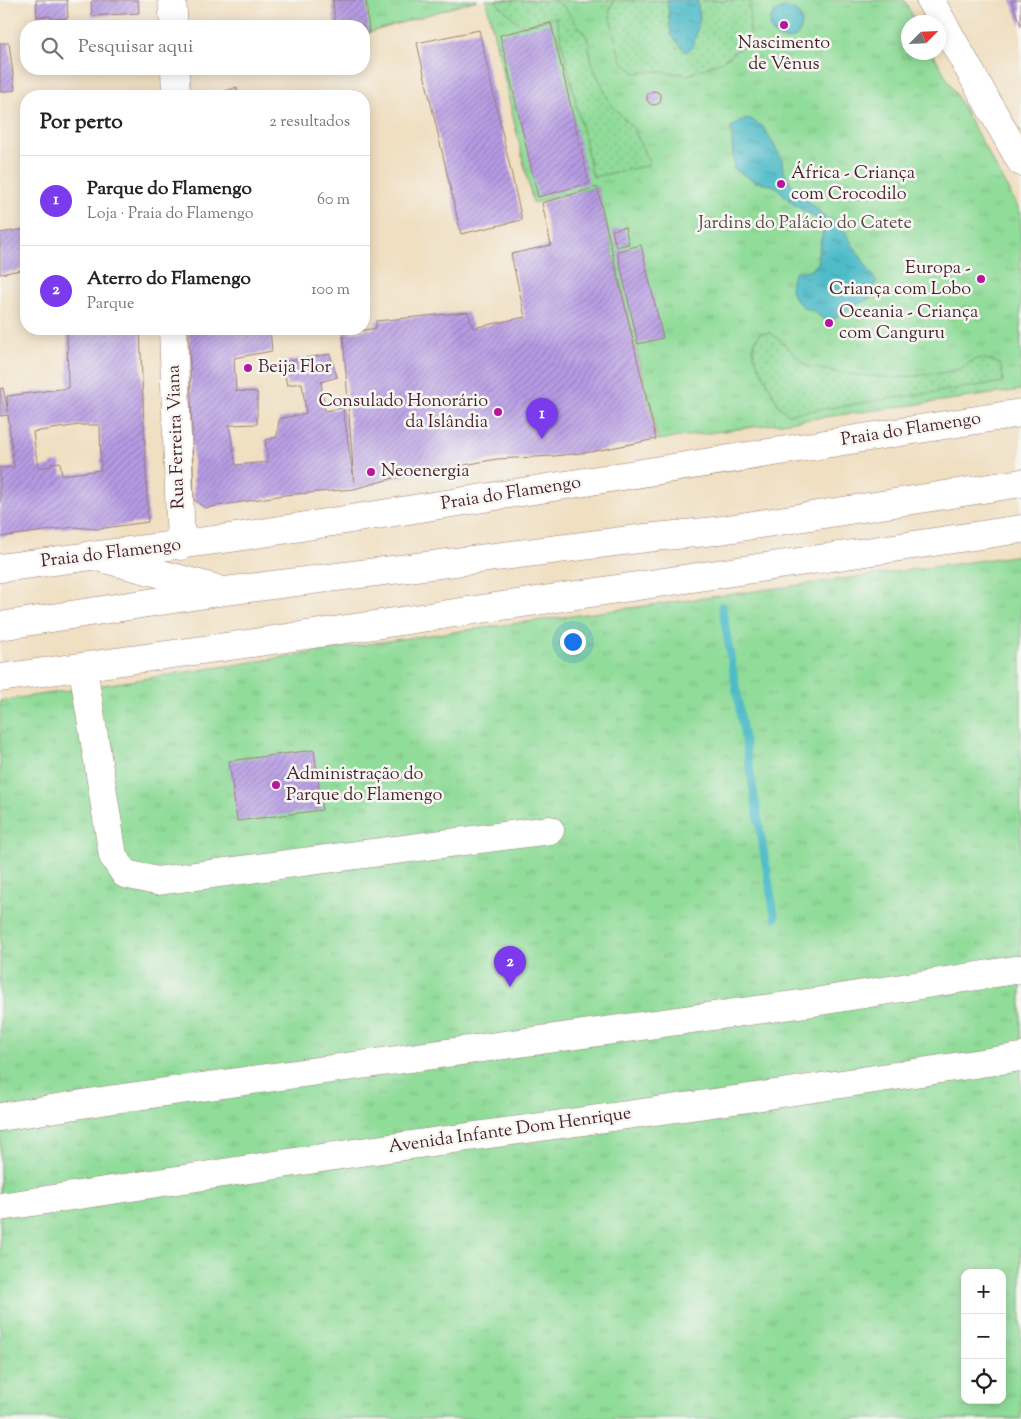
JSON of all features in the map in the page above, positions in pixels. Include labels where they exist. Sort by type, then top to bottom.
[{"type":"main road","points":[[172,0],[174,20]]},
{"type":"main road","points":[[930,0],[1021,162]]},
{"type":"main road","points":[[175,75],[176,90]]},
{"type":"main road","name":"Rua Ferreira Viana","points":[[173,335],[181,546]]},
{"type":"main road","name":"Praia do Flamengo","points":[[0,568],[90,555],[181,546],[1021,413]]},
{"type":"main road","points":[[0,626],[225,591],[636,539],[715,531],[1021,483]]},
{"type":"main road","points":[[0,678],[83,668],[1021,529]]},
{"type":"main road","points":[[90,555],[225,591]]},
{"type":"main road","points":[[83,668],[113,856],[125,874],[157,881],[550,830]]},
{"type":"main road","points":[[0,1118],[108,1100],[814,1002],[1021,969]]},
{"type":"main road","name":"Avenida Infante Dom Henrique","points":[[0,1207],[361,1152],[749,1098],[1021,1057]]},
{"type":"green space","points":[[333,0],[477,0],[370,32],[370,20],[335,20]]},
{"type":"green space","name":"Jardins do Palácio do Catete","points":[[486,0],[904,0],[912,15],[901,15],[901,60],[937,60],[1021,213],[1021,390],[658,440],[597,187],[533,203]]},
{"type":"green space","points":[[497,0],[553,0],[564,7],[587,37],[593,67],[612,106],[634,129],[650,165],[593,177],[556,17],[522,26],[496,2]]},
{"type":"green space","points":[[614,0],[750,0],[750,36],[744,45],[722,61],[688,75],[655,71],[636,73],[623,63],[618,51],[609,12]]},
{"type":"green space","points":[[760,333],[770,333],[779,339],[807,366],[839,373],[896,378],[949,372],[960,369],[979,358],[994,361],[1001,365],[1003,382],[788,414],[779,406],[757,362],[753,349]]},
{"type":"green space","points":[[1021,555],[1021,1419],[0,1419],[0,701],[401,639]]},
{"type":"water","points":[[667,0],[697,0],[700,17],[693,47],[686,52],[671,35]]},
{"type":"water","points":[[786,8],[797,13],[802,24],[797,35],[786,40],[775,35],[770,24],[775,13]]},
{"type":"water","points":[[749,118],[763,127],[782,159],[783,170],[794,189],[829,220],[841,226],[876,281],[869,299],[853,306],[830,321],[802,306],[791,290],[791,281],[796,271],[809,271],[818,264],[823,231],[817,219],[793,204],[775,186],[754,181],[734,169],[731,127]]},
{"type":"building","points":[[36,0],[67,0],[68,18],[51,19],[51,16],[37,17]]},
{"type":"building","points":[[94,0],[138,0],[139,13],[92,16],[91,2]]},
{"type":"building","points":[[333,0],[366,0],[368,20],[335,20]]},
{"type":"building","points":[[1011,0],[1021,0],[1021,26]]},
{"type":"building","points":[[551,23],[589,183],[538,197],[500,35]]},
{"type":"building","points":[[479,30],[522,220],[461,234],[417,43]]},
{"type":"building","points":[[0,43],[9,43],[15,90],[0,92]]},
{"type":"building","points":[[654,91],[659,93],[661,98],[659,103],[654,105],[649,103],[647,98],[649,93]]},
{"type":"building","points":[[597,187],[656,439],[591,452],[497,459],[394,478],[354,489],[284,495],[205,508],[194,500],[189,335],[271,335],[272,351],[234,358],[236,391],[257,392],[257,424],[229,425],[236,465],[268,462],[265,440],[277,437],[279,419],[306,413],[302,383],[287,385],[282,362],[330,354],[337,377],[321,382],[325,411],[343,408],[354,482],[343,335],[370,335],[370,329],[376,328],[376,321],[468,312],[473,328],[525,317],[511,254],[551,245],[542,203]]},
{"type":"building","points":[[625,227],[629,244],[616,247],[612,230]]},
{"type":"building","points":[[20,230],[20,270],[0,274],[0,233]]},
{"type":"building","points":[[641,245],[663,338],[638,344],[617,251]]},
{"type":"building","points":[[67,335],[140,335],[148,522],[97,529],[74,527],[0,537],[0,468],[14,467],[8,415],[0,416],[0,389],[3,388],[8,412],[7,396],[68,388]],"holes":[[[79,425],[100,425],[101,470],[62,475],[60,462],[38,468],[33,432]]]},
{"type":"building","name":"Administração do Parque do Flamengo","points":[[314,750],[322,810],[237,821],[229,761]]},
{"type":"waterway","points":[[722,606],[775,918]]},
{"type":"place","name":"Nascimento de Vênus","points":[[784,25]]},
{"type":"place","name":"África - Criança com Crocodilo","points":[[781,184]]},
{"type":"place","name":"Europa - Criança com Lobo","points":[[981,279]]},
{"type":"place","name":"Oceania - Criança com Canguru","points":[[829,323]]},
{"type":"place","name":"Beija Flor","points":[[248,368]]},
{"type":"place","name":"Consulado Honorário da Islândia","points":[[498,412]]},
{"type":"place","name":"Parque do Flamengo","points":[[542,439]]},
{"type":"place","name":"Neoenergia","points":[[371,472]]},
{"type":"place","name":"Administração do Parque do Flamengo","points":[[276,785]]},
{"type":"place","name":"Aterro do Flamengo","points":[[510,987]]}]
